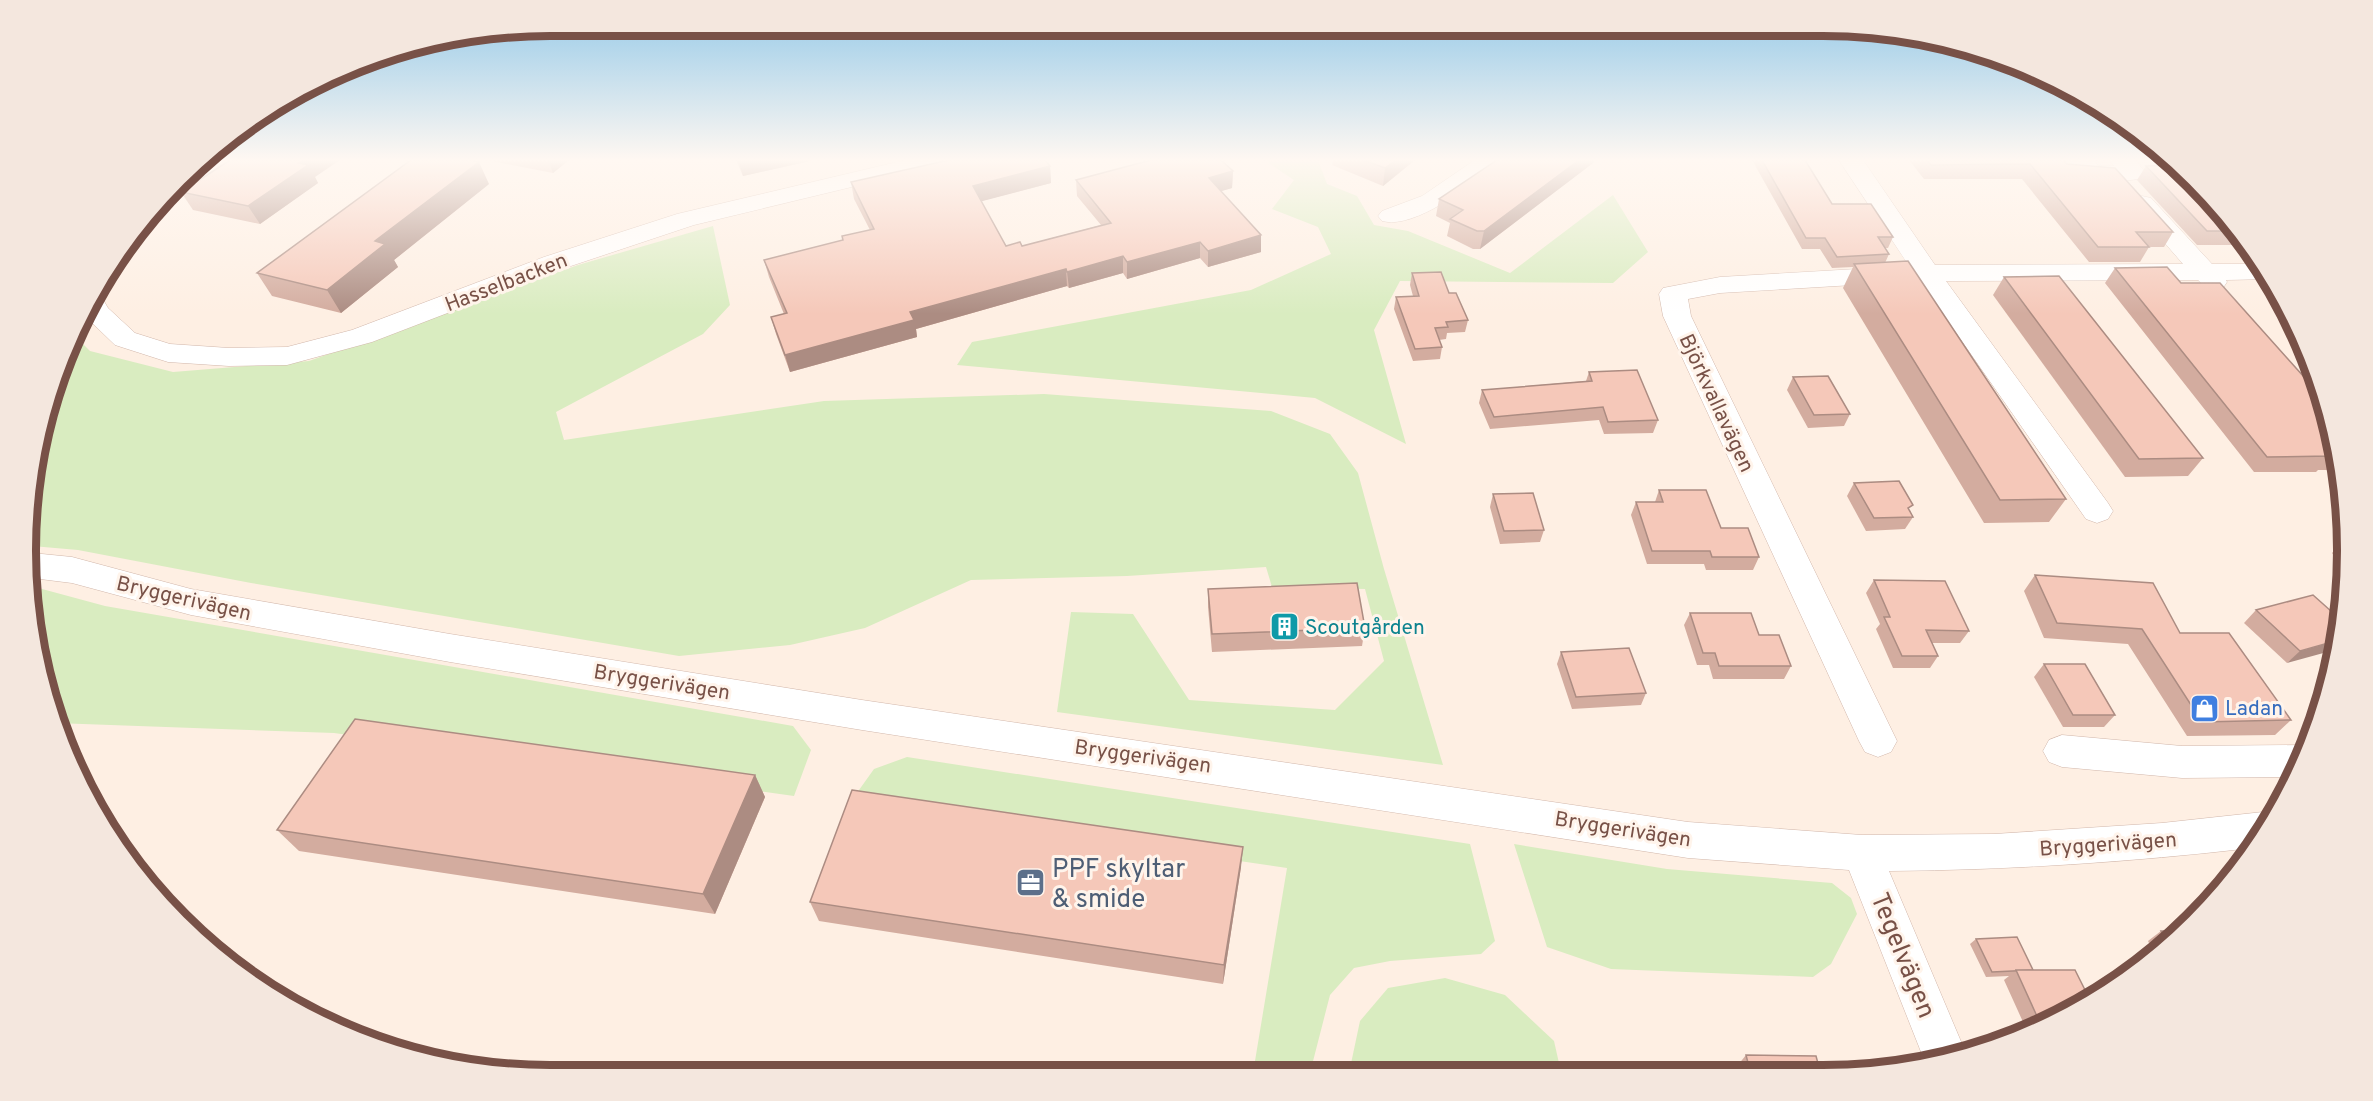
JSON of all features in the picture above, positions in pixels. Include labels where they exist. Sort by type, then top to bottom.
[{"type":"street","name":"Hasselbacken","points":[[96,311],[125,339],[168,352],[229,357],[287,356],[362,336],[553,263],[686,219],[718,211]]},
{"type":"street","points":[[1391,216],[1403,211]]},
{"type":"street","points":[[1886,211],[2097,511]]},
{"type":"street","points":[[2155,211],[2228,298]]},
{"type":"street","name":"Björkvallavägen","points":[[1878,741],[1677,316],[1673,294],[1720,285],[1928,273],[2255,272]]},
{"type":"street","name":"Bryggerivägen","points":[[36,565],[72,570],[191,602],[279,619],[851,713],[1688,840],[1862,853],[1994,852],[2162,841],[2254,830]]},
{"type":"street","points":[[2062,750],[2182,762],[2292,761]]},
{"type":"street","name":"Tegelvägen","points":[[1862,853],[1943,1050]]},
{"type":"green space","points":[[1278,211],[1366,211],[1374,225],[1408,231],[1510,273],[1591,211],[1623,211],[1648,252],[1613,283],[1400,281],[1374,330],[1406,444],[1315,398],[957,365],[972,342],[1251,290],[1331,254],[1318,227]]},
{"type":"green space","points":[[713,226],[730,305],[703,334],[556,412],[564,440],[824,401],[1044,394],[1271,411],[1330,434],[1358,473],[1384,569],[1443,765],[1057,712],[1071,612],[1133,614],[1189,700],[1335,710],[1384,661],[1365,589],[1272,587],[1266,567],[1127,576],[971,580],[865,628],[790,645],[679,656],[251,583],[78,550],[36,546],[40,483],[46,450],[63,385],[81,342],[90,351],[173,372],[309,361],[578,265]]},
{"type":"green space","points":[[37,588],[105,606],[793,726],[811,750],[794,796],[334,733],[66,723],[46,651]]},
{"type":"green space","points":[[907,757],[1470,844],[1495,941],[1481,954],[1390,961],[1354,968],[1330,995],[1312,1065],[1254,1065],[1287,868],[849,804],[874,769]]},
{"type":"green space","points":[[1514,844],[1667,869],[1832,883],[1851,898],[1857,914],[1831,964],[1813,977],[1611,969],[1547,947]]},
{"type":"green space","points":[[1445,978],[1505,995],[1554,1041],[1559,1065],[1351,1065],[1360,1021],[1388,988]]},
{"type":"building","points":[[341,211],[414,211],[375,241],[385,244],[327,290],[257,273]]},
{"type":"building","points":[[865,211],[987,211],[1006,246],[1020,242],[1022,246],[1111,223],[1102,211],[1239,211],[1261,235],[1208,251],[1200,242],[1127,262],[1123,256],[1067,272],[1066,269],[910,312],[914,320],[785,355],[771,317],[787,313],[764,260],[843,240],[842,236],[874,229]]},
{"type":"building","points":[[1461,211],[1510,211],[1484,231],[1477,231],[1450,219]]},
{"type":"building","points":[[1791,211],[1876,211],[1893,237],[1878,237],[1889,254],[1837,257],[1825,238],[1806,238]]},
{"type":"building","points":[[2069,211],[2154,211],[2173,232],[2136,232],[2149,247],[2098,247]]},
{"type":"building","points":[[2189,211],[2209,211],[2226,231],[2207,231]]},
{"type":"building","points":[[1908,261],[2066,499],[2000,500],[1854,264]]},
{"type":"building","points":[[2167,267],[2181,283],[2220,283],[2309,383],[2328,456],[2267,457],[2115,268]]},
{"type":"building","points":[[1441,272],[1449,293],[1456,293],[1468,320],[1446,322],[1448,327],[1435,328],[1442,347],[1415,349],[1396,297],[1419,296],[1412,273]]},
{"type":"building","points":[[2059,276],[2203,458],[2139,459],[2004,277]]},
{"type":"building","points":[[1637,370],[1658,420],[1608,422],[1603,407],[1494,417],[1482,390],[1592,381],[1589,372]]},
{"type":"building","points":[[1828,376],[1850,414],[1814,415],[1793,377]]},
{"type":"building","points":[[1899,481],[1913,505],[1908,508],[1913,517],[1874,518],[1854,483]]},
{"type":"building","points":[[1659,490],[1706,490],[1721,528],[1748,528],[1759,557],[1712,557],[1710,551],[1652,551],[1636,502],[1663,502]]},
{"type":"building","points":[[1533,493],[1544,530],[1504,531],[1493,494]]},
{"type":"building","points":[[2035,575],[2153,583],[2180,633],[2229,633],[2291,720],[2202,722],[2142,629],[2057,623]]},
{"type":"building","points":[[1874,580],[1945,581],[1969,631],[1926,630],[1938,656],[1902,656],[1884,617],[1890,617]]},
{"type":"building","points":[[1357,583],[1365,628],[1212,634],[1208,589]]},
{"type":"building","points":[[2313,595],[2333,613],[2328,643],[2300,651],[2256,610]]},
{"type":"building","points":[[1690,613],[1751,613],[1759,635],[1779,635],[1791,666],[1719,666],[1715,653],[1703,653]]},
{"type":"building","points":[[1629,648],[1646,693],[1576,697],[1561,652]]},
{"type":"building","points":[[2044,664],[2085,664],[2115,715],[2073,715]]},
{"type":"building","points":[[355,719],[755,775],[703,894],[277,830]]},
{"type":"building","points":[[852,790],[1243,847],[1224,965],[810,902]]},
{"type":"building","points":[[2017,937],[2033,970],[1992,972],[1976,939]]},
{"type":"building","points":[[2016,970],[2075,970],[2086,992],[2038,1018]]},
{"type":"building","points":[[1746,1055],[1816,1056],[1818,1065],[1748,1065]]},
{"type":"place","name":"Scoutgården","points":[[1284,627]]},
{"type":"place","name":"Ladan","points":[[2204,708]]},
{"type":"place","name":"PPF skyltar & smide","points":[[1031,883]]}]
